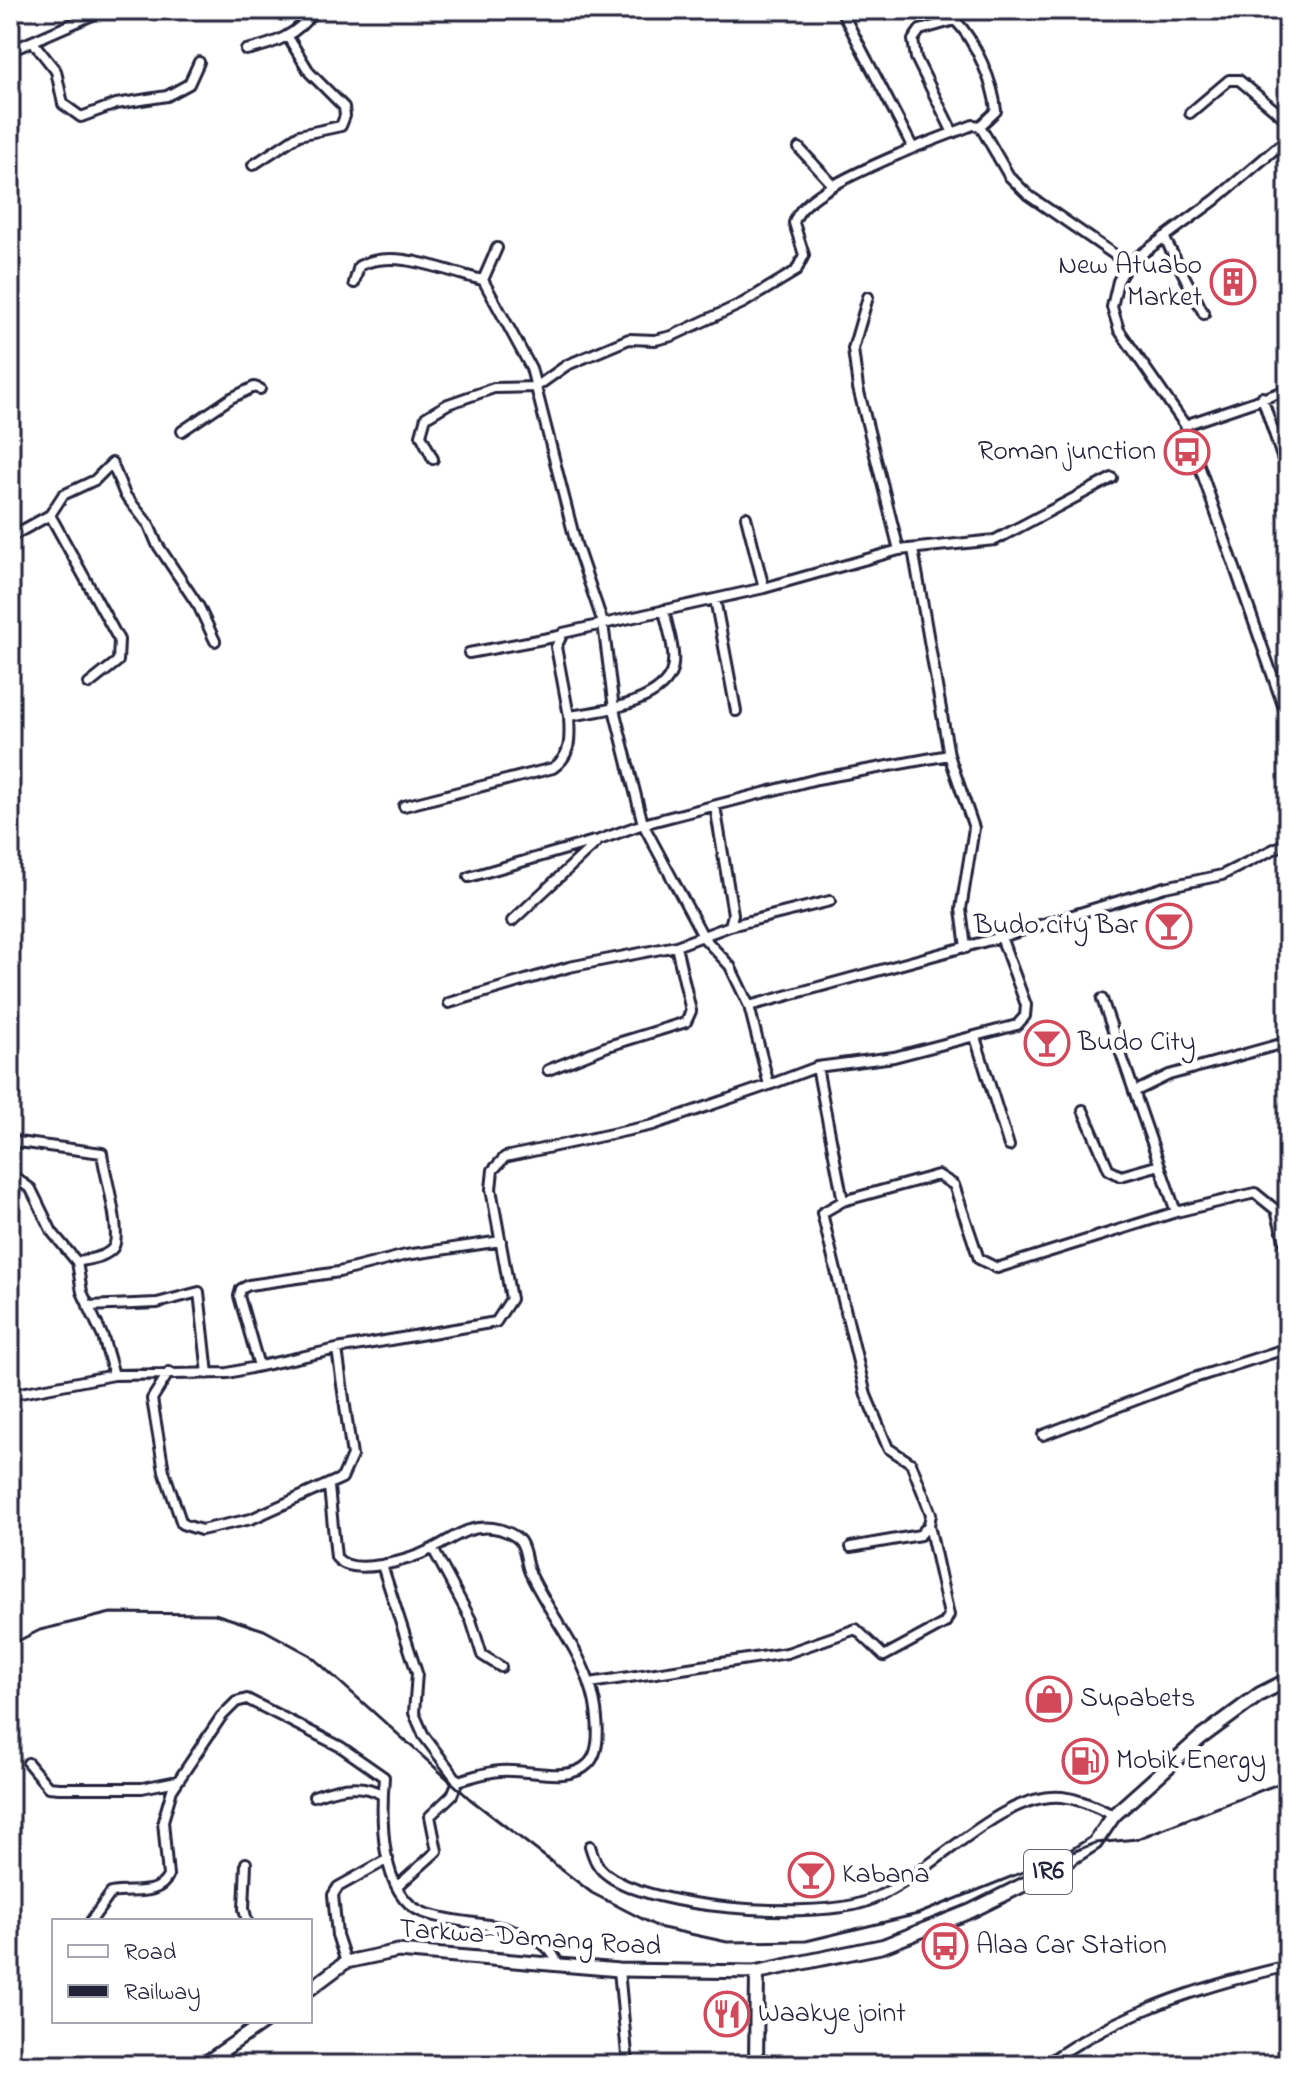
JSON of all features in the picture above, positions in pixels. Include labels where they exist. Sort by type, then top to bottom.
[{"type":"main road","name":"IR6","points":[[757,1972],[883,1946],[971,1911],[1051,1871],[1095,1843],[1114,1815],[1199,1739],[1260,1694],[1288,1680]]},
{"type":"main road","name":"Tarkwa-Damang Road","points":[[312,1986],[346,1962],[398,1951],[619,1970],[757,1972]]},
{"type":"main road","points":[[756,2065],[757,1972]]},
{"type":"main road","points":[[202,2065],[263,2023]]},
{"type":"street","points":[[10,51],[104,10]]},
{"type":"street","points":[[246,50],[288,37],[315,10]]},
{"type":"street","points":[[841,10],[913,148]]},
{"type":"street","points":[[953,133],[916,58],[913,40],[920,30],[955,20],[985,69],[993,91],[996,111],[980,126]]},
{"type":"street","points":[[253,165],[299,135],[341,126],[345,116],[344,107],[310,73],[288,37]]},
{"type":"street","points":[[33,42],[56,71],[63,104],[81,117],[116,104],[167,96],[189,84],[199,62]]},
{"type":"street","points":[[1190,113],[1229,80],[1239,80],[1288,121]]},
{"type":"street","points":[[433,459],[421,435],[426,417],[448,404],[494,388],[536,387],[567,365],[614,344],[629,339],[655,340],[672,336],[743,303],[796,271],[804,255],[795,217],[833,185],[913,148],[973,125],[980,126]]},
{"type":"street","points":[[980,126],[1009,176],[1028,195],[1128,264]]},
{"type":"street","points":[[1288,138],[1128,264],[1114,292],[1114,318],[1185,425],[1288,720]]},
{"type":"street","points":[[799,148],[833,185]]},
{"type":"street","points":[[1164,237],[1187,274],[1204,314]]},
{"type":"street","points":[[483,280],[497,248]]},
{"type":"street","points":[[354,283],[359,266],[371,260],[389,258],[483,280],[531,368],[576,544],[603,623],[614,709],[643,824],[704,938],[730,966],[749,1006],[769,1085]]},
{"type":"street","points":[[868,297],[853,349],[858,388],[899,550]]},
{"type":"street","points":[[182,431],[231,398],[254,387],[260,389]]},
{"type":"street","points":[[1185,425],[1288,390]]},
{"type":"street","points":[[1262,397],[1287,471]]},
{"type":"street","points":[[10,537],[50,515],[63,495],[95,480],[112,463],[125,495],[149,525],[157,544],[199,607],[215,641]]},
{"type":"street","points":[[469,653],[559,636],[603,623],[764,588],[899,550],[995,540],[1112,478]]},
{"type":"street","points":[[50,515],[119,640],[118,661],[89,684]]},
{"type":"street","points":[[746,517],[764,588]]},
{"type":"street","points":[[913,549],[949,755],[974,828],[961,909],[966,948]]},
{"type":"street","points":[[715,599],[736,711]]},
{"type":"street","points":[[569,716],[614,709],[652,692],[671,672],[672,656],[664,610]]},
{"type":"street","points":[[404,806],[553,768],[564,761],[570,746],[569,716],[556,647],[559,636]]},
{"type":"street","points":[[469,877],[599,840],[643,824],[862,769],[949,755]]},
{"type":"street","points":[[715,806],[733,914],[730,926]]},
{"type":"street","points":[[512,921],[599,840]]},
{"type":"street","points":[[749,1006],[966,948],[1165,887],[1222,875],[1288,842]]},
{"type":"street","points":[[449,1003],[569,967],[676,946],[730,926],[830,901]]},
{"type":"street","points":[[10,1395],[114,1375],[169,1372],[208,1374],[496,1322],[511,1299],[491,1189],[493,1170],[505,1157],[653,1125],[817,1067],[894,1057],[1017,1025],[1025,1016],[1026,1005],[1001,937]]},
{"type":"street","points":[[548,1070],[608,1046],[686,1022],[691,1011],[676,946]]},
{"type":"street","points":[[1102,999],[1176,1212]]},
{"type":"street","points":[[975,1037],[1009,1146]]},
{"type":"street","points":[[1134,1092],[1169,1075],[1288,1042]]},
{"type":"street","points":[[817,1067],[843,1201]]},
{"type":"street","points":[[1083,1110],[1109,1170],[1121,1176],[1160,1165]]},
{"type":"street","points":[[10,1141],[102,1153],[115,1221],[115,1245],[110,1252],[77,1262]]},
{"type":"street","points":[[10,1174],[31,1189],[52,1232],[77,1262],[88,1306],[103,1337],[114,1375]]},
{"type":"street","points":[[590,1683],[787,1653],[856,1629],[884,1656],[945,1623],[949,1615],[929,1525],[931,1514],[911,1463],[888,1448],[866,1395],[822,1213],[843,1201],[938,1175],[948,1178],[954,1185],[979,1259],[997,1268],[1176,1212],[1255,1193],[1276,1210],[1288,1253]]},
{"type":"street","points":[[259,1366],[239,1296],[241,1289],[249,1285],[339,1272],[406,1255],[501,1241]]},
{"type":"street","points":[[88,1306],[157,1303],[199,1292],[208,1374]]},
{"type":"street","points":[[1043,1435],[1191,1379],[1288,1348]]},
{"type":"street","points":[[169,1372],[152,1399],[153,1413],[176,1512],[187,1528],[201,1530],[251,1519],[295,1497],[329,1487],[342,1478],[352,1456],[337,1349]]},
{"type":"street","points":[[329,1487],[336,1557],[342,1565],[352,1568],[382,1565],[433,1549],[463,1530],[493,1528],[514,1535],[522,1544],[529,1573],[590,1683],[597,1735],[595,1754],[587,1765],[571,1773],[499,1771],[458,1781]]},
{"type":"street","points":[[851,1547],[920,1535],[929,1525]]},
{"type":"street","points":[[433,1549],[471,1620],[482,1655],[501,1667]]},
{"type":"street","points":[[382,1565],[417,1673],[414,1713],[424,1736],[458,1781]]},
{"type":"street","points":[[92,1919],[111,1893],[154,1890],[165,1883],[168,1876],[163,1821],[177,1781],[198,1755],[221,1717],[236,1702],[247,1699],[373,1767],[384,1777],[383,1843],[398,1886],[409,1904],[420,1911],[506,1927],[533,1938],[547,1946],[559,1966]]},
{"type":"street","points":[[28,1763],[48,1787],[142,1788],[177,1781]]},
{"type":"street","points":[[398,1886],[437,1851],[430,1816],[452,1795],[458,1781]]},
{"type":"street","points":[[314,1796],[345,1787],[368,1788],[382,1795]]},
{"type":"street","points":[[590,1846],[595,1864],[610,1877],[664,1897],[755,1910],[855,1905],[908,1882],[958,1840],[1023,1805],[1061,1797],[1085,1802],[1114,1815]]},
{"type":"street","points":[[346,1962],[337,1935],[333,1895],[338,1887],[388,1859]]},
{"type":"street","points":[[246,1863],[244,1909],[246,1919]]},
{"type":"street","points":[[1045,2065],[1113,2025],[1178,1996],[1288,1966]]},
{"type":"street","points":[[619,1970],[628,2065]]},
{"type":"railway","points":[[10,1645],[40,1630],[111,1613],[215,1614],[264,1630],[310,1655],[470,1799],[592,1893],[658,1927],[727,1942],[806,1941],[918,1914],[1095,1843],[1137,1839],[1288,1780]]},
{"type":"place","name":"New Atuabo Market","points":[[1233,282]]},
{"type":"place","name":"Roman junction","points":[[1187,452]]},
{"type":"place","name":"Budo city Bar","points":[[1169,926]]},
{"type":"place","name":"Budo City","points":[[1047,1043]]},
{"type":"place","name":"Supabets","points":[[1049,1699]]},
{"type":"place","name":"Mobik Energy","points":[[1085,1761]]},
{"type":"place","name":"Kabana","points":[[811,1875]]},
{"type":"place","name":"Alaa Car Station","points":[[945,1946]]},
{"type":"place","name":"Waakye joint","points":[[727,2014]]}]
